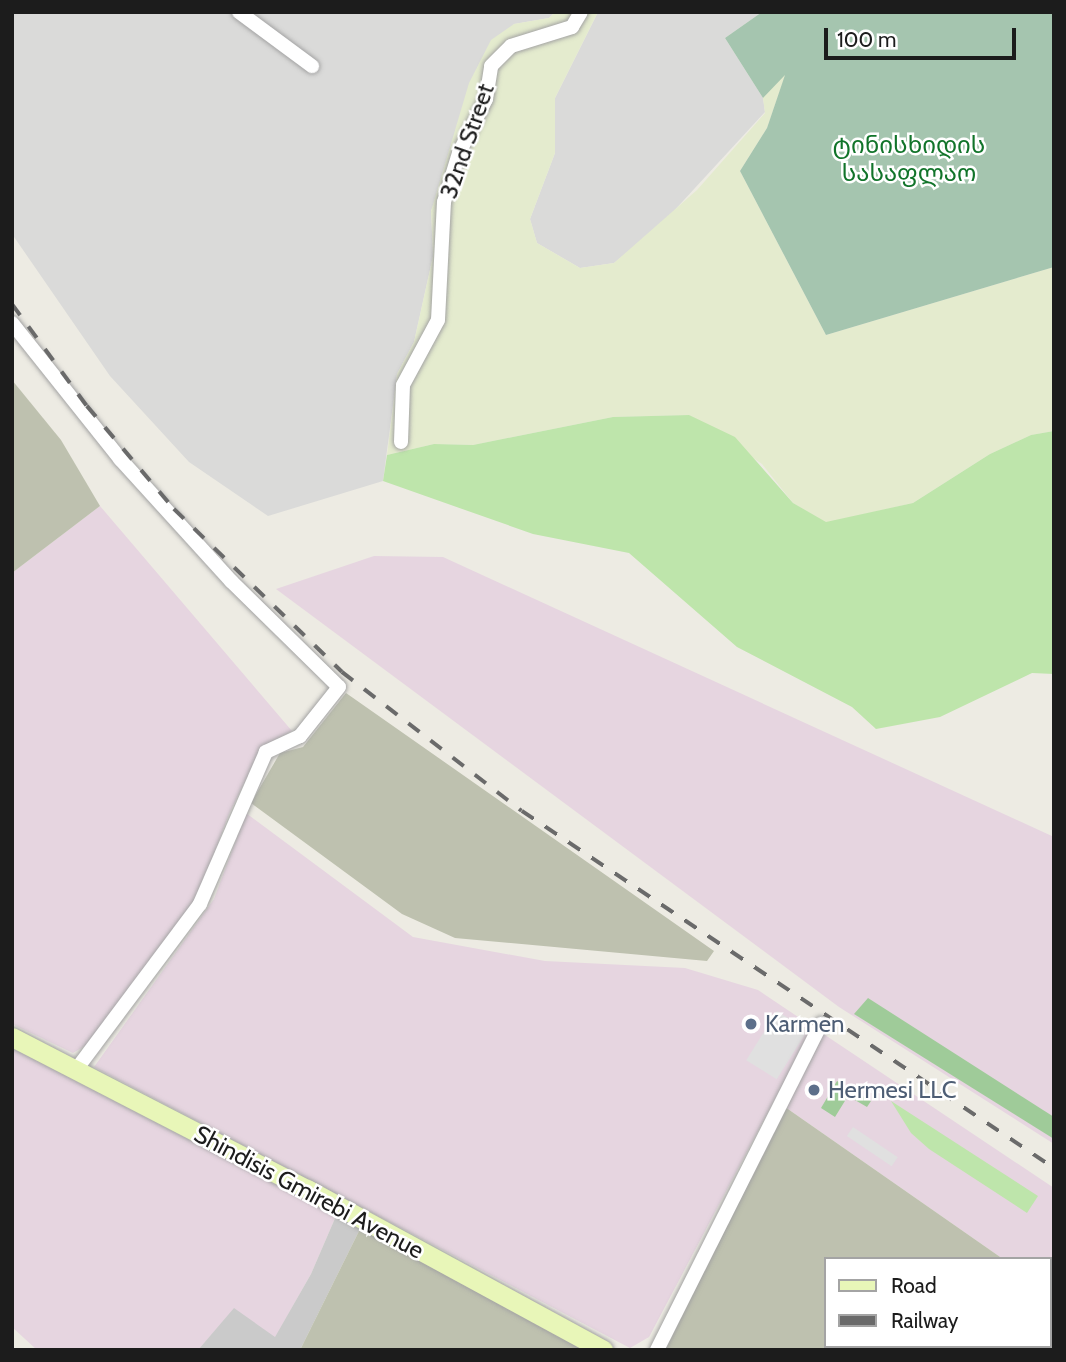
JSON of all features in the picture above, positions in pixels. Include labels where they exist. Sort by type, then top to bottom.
[{"type":"main road","name":"Shindisis Gmirebi Avenue","points":[[12,1037],[603,1350]]},
{"type":"street","points":[[239,12],[312,66]]},
{"type":"street","name":"32nd Street","points":[[401,442],[403,385],[438,320],[444,202],[459,153],[486,99],[491,66],[511,46],[572,27],[581,12]]},
{"type":"street","points":[[12,323],[157,500],[231,582],[339,687],[300,736],[266,752],[200,904],[76,1070]]},
{"type":"street","points":[[657,1350],[821,1024]]},
{"type":"shaded area","points":[[12,12],[555,12],[549,18],[514,24],[431,211],[433,256],[414,342],[397,374],[383,481],[268,516],[189,462],[110,376],[12,234]]},
{"type":"shaded area","points":[[555,12],[598,12],[555,98],[555,153],[530,219],[537,243],[580,268],[614,263],[697,190],[765,113],[763,98],[786,73],[767,128],[740,171],[826,335],[1054,267],[1054,431],[1031,435],[990,454],[913,503],[826,523],[793,503],[762,464],[689,415],[613,417],[473,445],[434,444],[387,455],[397,374],[414,342],[433,256],[431,211],[469,83],[491,40],[514,24],[549,18]]},
{"type":"shaded area","points":[[598,12],[762,12],[725,38],[763,98],[765,112],[660,226],[614,263],[580,268],[537,243],[530,219],[555,153],[555,98]]},
{"type":"shaded area","points":[[12,380],[61,440],[100,506],[12,573]]},
{"type":"shaded area","points":[[100,506],[292,731],[262,747],[229,814],[197,899],[90,1043],[73,1053],[12,1024],[12,573]]},
{"type":"shaded area","points":[[374,556],[443,557],[1054,837],[1054,1144],[839,1007],[276,589]]},
{"type":"shaded area","points":[[346,693],[714,951],[707,961],[455,938],[402,914],[251,803],[280,753],[303,747]]},
{"type":"shaded area","points":[[246,813],[413,937],[545,961],[685,968],[758,990],[813,1027],[649,1337],[630,1348],[94,1067],[214,899]]},
{"type":"shaded area","points":[[777,1011],[808,1030],[777,1079],[746,1060]]},
{"type":"shaded area","points":[[822,1033],[1054,1188],[1054,1294],[1052,1257],[1000,1257],[785,1107]]},
{"type":"shaded area","points":[[12,1048],[336,1216],[311,1274],[275,1338],[229,1315],[198,1350],[37,1350],[12,1327]]},
{"type":"shaded area","points":[[785,1107],[1000,1257],[824,1257],[824,1348],[1052,1348],[1052,1320],[1054,1350],[665,1350]]},
{"type":"shaded area","points":[[853,1127],[898,1157],[892,1166],[847,1136]]},
{"type":"shaded area","points":[[336,1216],[360,1229],[300,1350],[198,1350],[234,1308],[275,1337],[311,1274]]},
{"type":"shaded area","points":[[360,1229],[585,1350],[300,1350]]},
{"type":"green space","name":"ტინისხიდის სასაფლაო","points":[[762,12],[1054,12],[1054,267],[826,335],[740,171],[767,128],[785,75],[763,98],[725,38]]},
{"type":"green space","points":[[689,415],[735,437],[793,503],[826,522],[913,503],[990,454],[1031,435],[1054,431],[1054,674],[1032,673],[940,717],[876,729],[852,707],[737,647],[629,553],[533,534],[383,481],[387,455],[434,444],[473,445],[613,417]]},
{"type":"green space","points":[[868,998],[1054,1117],[1054,1139],[854,1014]]},
{"type":"green space","points":[[837,1081],[871,1101],[867,1107],[848,1096],[835,1117],[821,1108]]},
{"type":"green space","points":[[891,1101],[1038,1196],[1027,1213],[929,1149],[911,1133]]},
{"type":"railway","points":[[12,304],[87,406],[174,509],[342,672],[522,811],[1054,1168]]},
{"type":"place","name":"Karmen","points":[[751,1024]]},
{"type":"place","name":"Hermesi LLC","points":[[814,1090]]}]
